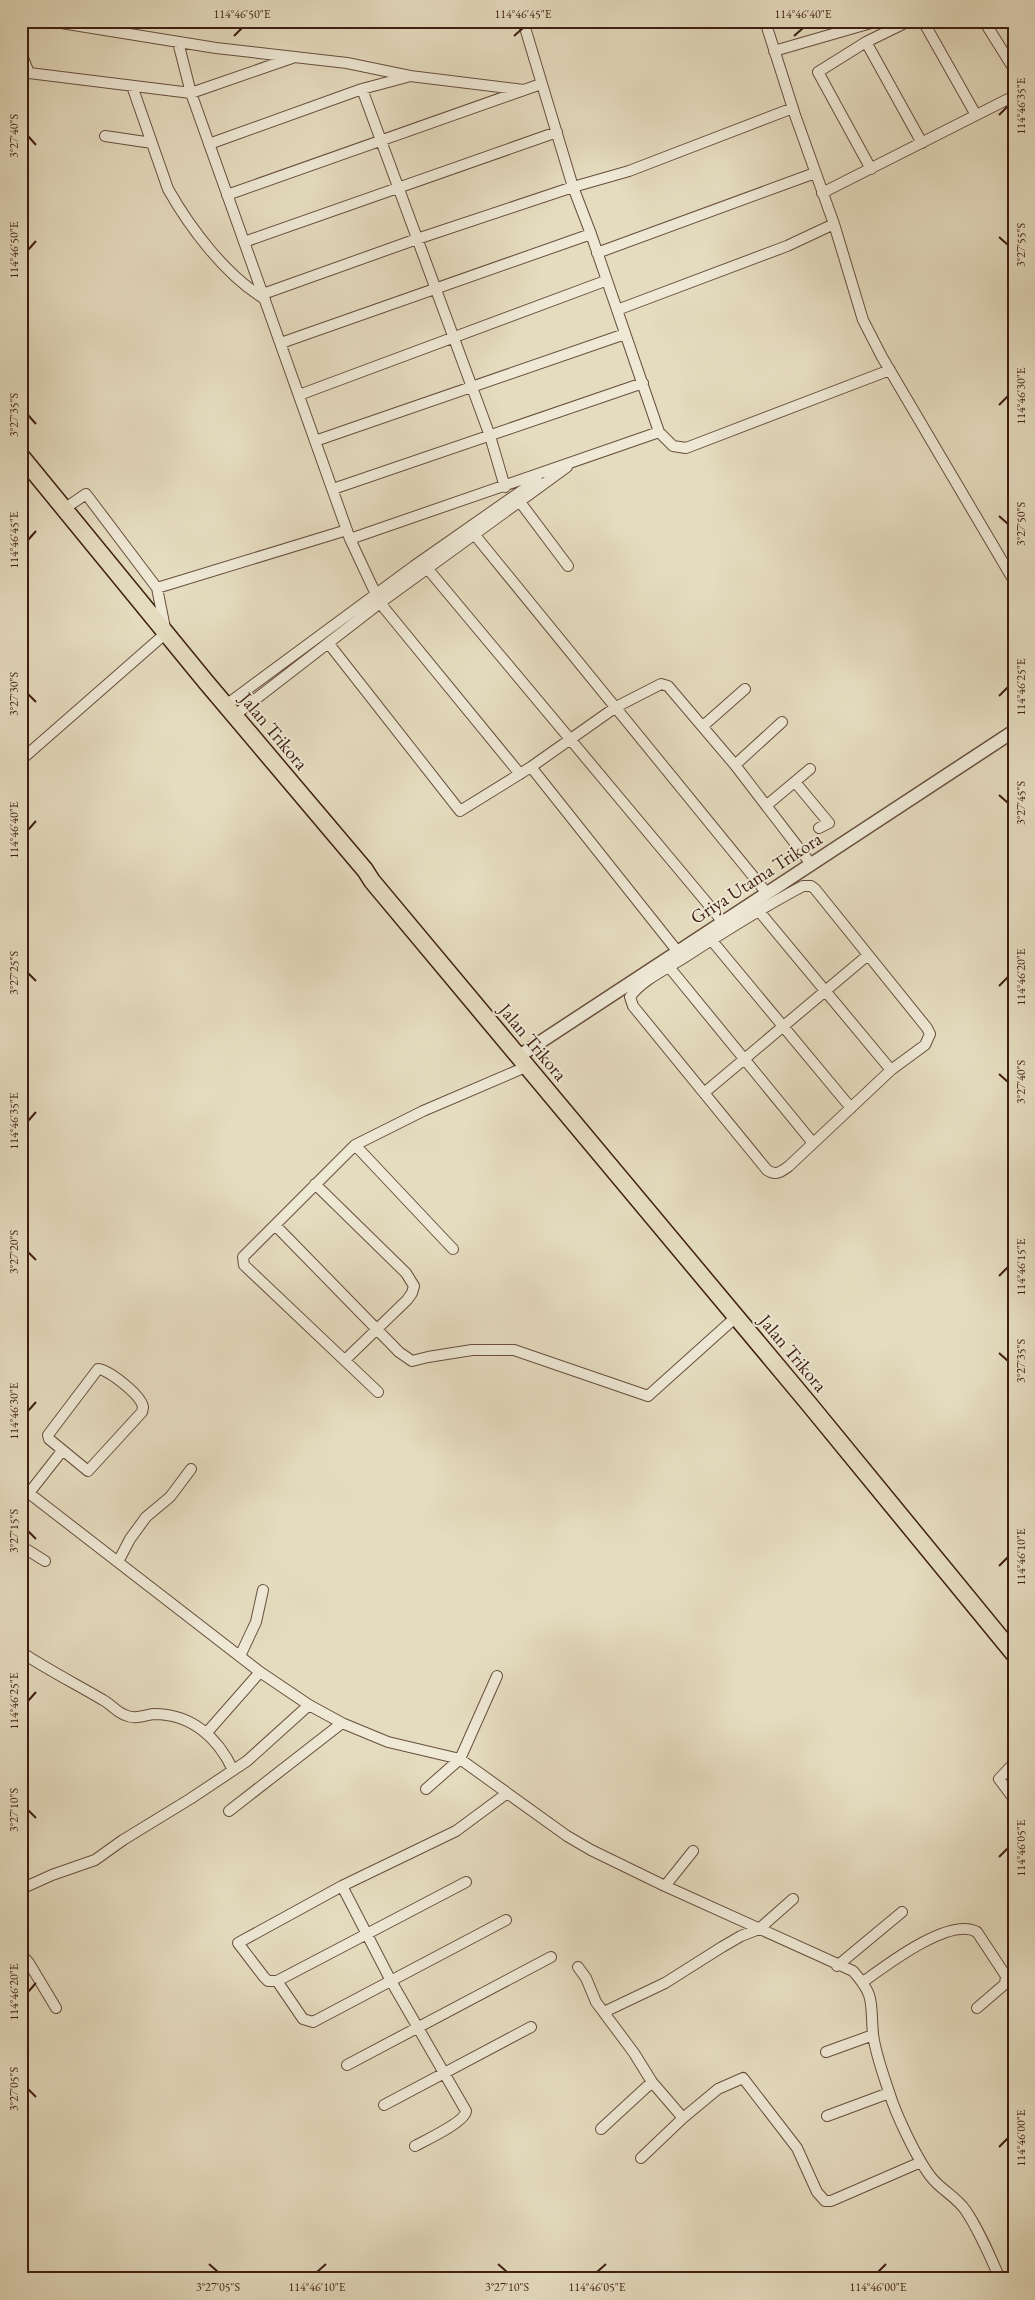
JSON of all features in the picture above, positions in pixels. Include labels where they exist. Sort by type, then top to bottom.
[{"type":"main road","name":"Jalan Trikora","points":[[21,456],[1014,1654]]},
{"type":"street","points":[[48,21],[178,42],[347,63],[410,76],[524,90]]},
{"type":"street","points":[[523,21],[573,187],[659,432],[673,446],[686,448],[890,370]]},
{"type":"street","points":[[765,21],[815,173],[834,224],[863,320],[890,370],[1014,581]]},
{"type":"street","points":[[774,51],[878,21]]},
{"type":"street","points":[[871,169],[818,72],[819,69],[866,42],[909,21]]},
{"type":"street","points":[[923,21],[976,115]]},
{"type":"street","points":[[984,21],[1014,69]]},
{"type":"street","points":[[178,42],[191,93],[280,344],[348,534],[377,599],[520,774]]},
{"type":"street","points":[[866,42],[922,143]]},
{"type":"street","points":[[21,52],[29,73],[191,93],[294,57]]},
{"type":"street","points":[[209,144],[362,89],[410,76]]},
{"type":"street","points":[[227,195],[541,84]]},
{"type":"street","points":[[132,86],[168,188],[176,203],[217,258],[247,289],[264,297],[417,239],[573,187],[629,171],[793,108]]},
{"type":"street","points":[[362,89],[490,436],[505,487]]},
{"type":"street","points":[[822,193],[1014,96]]},
{"type":"street","points":[[244,242],[557,132]]},
{"type":"street","points":[[105,136],[152,143]]},
{"type":"street","points":[[597,253],[815,173]]},
{"type":"street","points":[[617,310],[787,246],[834,224]]},
{"type":"street","points":[[280,344],[591,234]]},
{"type":"street","points":[[299,395],[453,336],[606,281]]},
{"type":"street","points":[[316,441],[625,334]]},
{"type":"street","points":[[333,489],[643,383]]},
{"type":"street","points":[[157,588],[505,487],[578,459],[659,432]]},
{"type":"street","points":[[231,710],[329,644],[377,599],[427,568],[578,459]]},
{"type":"street","points":[[231,710],[509,498],[555,468]]},
{"type":"street","points":[[21,760],[166,633],[157,588],[86,494],[64,509]]},
{"type":"street","points":[[520,502],[568,566]]},
{"type":"street","points":[[474,534],[766,892]]},
{"type":"street","points":[[427,568],[723,922]]},
{"type":"street","points":[[329,644],[460,811],[531,767],[616,707],[663,684],[676,693],[767,805],[811,864]]},
{"type":"street","points":[[703,726],[745,689]]},
{"type":"street","points":[[735,765],[782,722]]},
{"type":"street","name":"Griya Utama Trikora","points":[[523,1061],[678,952],[709,936],[723,922],[766,892],[1014,731]]},
{"type":"street","points":[[531,767],[678,952]]},
{"type":"street","points":[[767,805],[810,769]]},
{"type":"street","points":[[795,782],[829,822],[819,828]]},
{"type":"street","points":[[803,886],[811,886],[928,1028],[930,1034],[925,1045],[892,1070],[781,1172],[772,1173],[767,1170],[630,1000],[635,991],[709,936],[758,910],[803,886]]},
{"type":"street","points":[[758,910],[892,1070]]},
{"type":"street","points":[[709,936],[851,1108]]},
{"type":"street","points":[[704,1093],[868,955]]},
{"type":"street","points":[[669,967],[813,1143]]},
{"type":"street","points":[[378,1392],[242,1263],[243,1257],[356,1145],[523,1061]]},
{"type":"street","points":[[356,1145],[453,1249]]},
{"type":"street","points":[[315,1184],[412,1281],[414,1290],[407,1300],[345,1360]]},
{"type":"street","points":[[275,1225],[399,1352],[412,1361],[472,1350],[493,1348],[514,1350],[648,1396],[736,1317]]},
{"type":"street","points":[[98,1369],[124,1384],[142,1402],[142,1412],[90,1470],[85,1469],[62,1451],[49,1439],[48,1435],[98,1369]]},
{"type":"street","points":[[62,1451],[25,1490],[260,1672],[309,1705],[342,1723],[388,1742],[460,1759],[506,1794],[567,1836],[665,1886],[837,1966],[853,1971],[867,1986],[872,2005],[873,2035],[889,2093],[921,2162],[932,2178],[957,2199],[966,2210],[982,2238],[1000,2279]]},
{"type":"street","points":[[118,1562],[130,1539],[146,1517],[170,1497],[191,1469]]},
{"type":"street","points":[[21,1546],[45,1561]]},
{"type":"street","points":[[240,1656],[256,1622],[263,1590]]},
{"type":"street","points":[[21,1652],[106,1701],[127,1717],[167,1714],[186,1721],[216,1741],[224,1751],[233,1770]]},
{"type":"street","points":[[210,1729],[260,1672]]},
{"type":"street","points":[[426,1789],[460,1759],[496,1676]]},
{"type":"street","points":[[21,1889],[52,1875],[95,1860],[247,1761],[309,1705]]},
{"type":"street","points":[[229,1811],[342,1723]]},
{"type":"street","points":[[1014,1763],[999,1779],[1014,1799]]},
{"type":"street","points":[[466,1882],[278,1981],[268,1981],[264,1978],[238,1943],[342,1886],[456,1831],[506,1794]]},
{"type":"street","points":[[665,1886],[693,1851]]},
{"type":"street","points":[[342,1886],[391,1981],[466,2111],[466,2114],[455,2124],[415,2146]]},
{"type":"street","points":[[604,2012],[665,1983],[741,1936],[759,1929],[793,1899]]},
{"type":"street","points":[[837,1966],[902,1912]]},
{"type":"street","points":[[278,1981],[303,2019],[309,2022],[506,1920]]},
{"type":"street","points":[[863,1982],[917,1945],[948,1930],[973,1929],[977,1932],[1006,1976],[1005,1984],[976,2008]]},
{"type":"street","points":[[21,1954],[25,1965],[56,2008]]},
{"type":"street","points":[[348,2065],[550,1957]]},
{"type":"street","points":[[578,1967],[586,1978],[596,2002],[634,2053],[652,2082],[683,2118]]},
{"type":"street","points":[[384,2105],[531,2027]]},
{"type":"street","points":[[826,2052],[873,2035]]},
{"type":"street","points":[[641,2158],[683,2118],[718,2089],[743,2078],[797,2148],[817,2192],[825,2201],[831,2201],[921,2162]]},
{"type":"street","points":[[602,2129],[652,2082]]},
{"type":"street","points":[[827,2116],[889,2093]]}]
